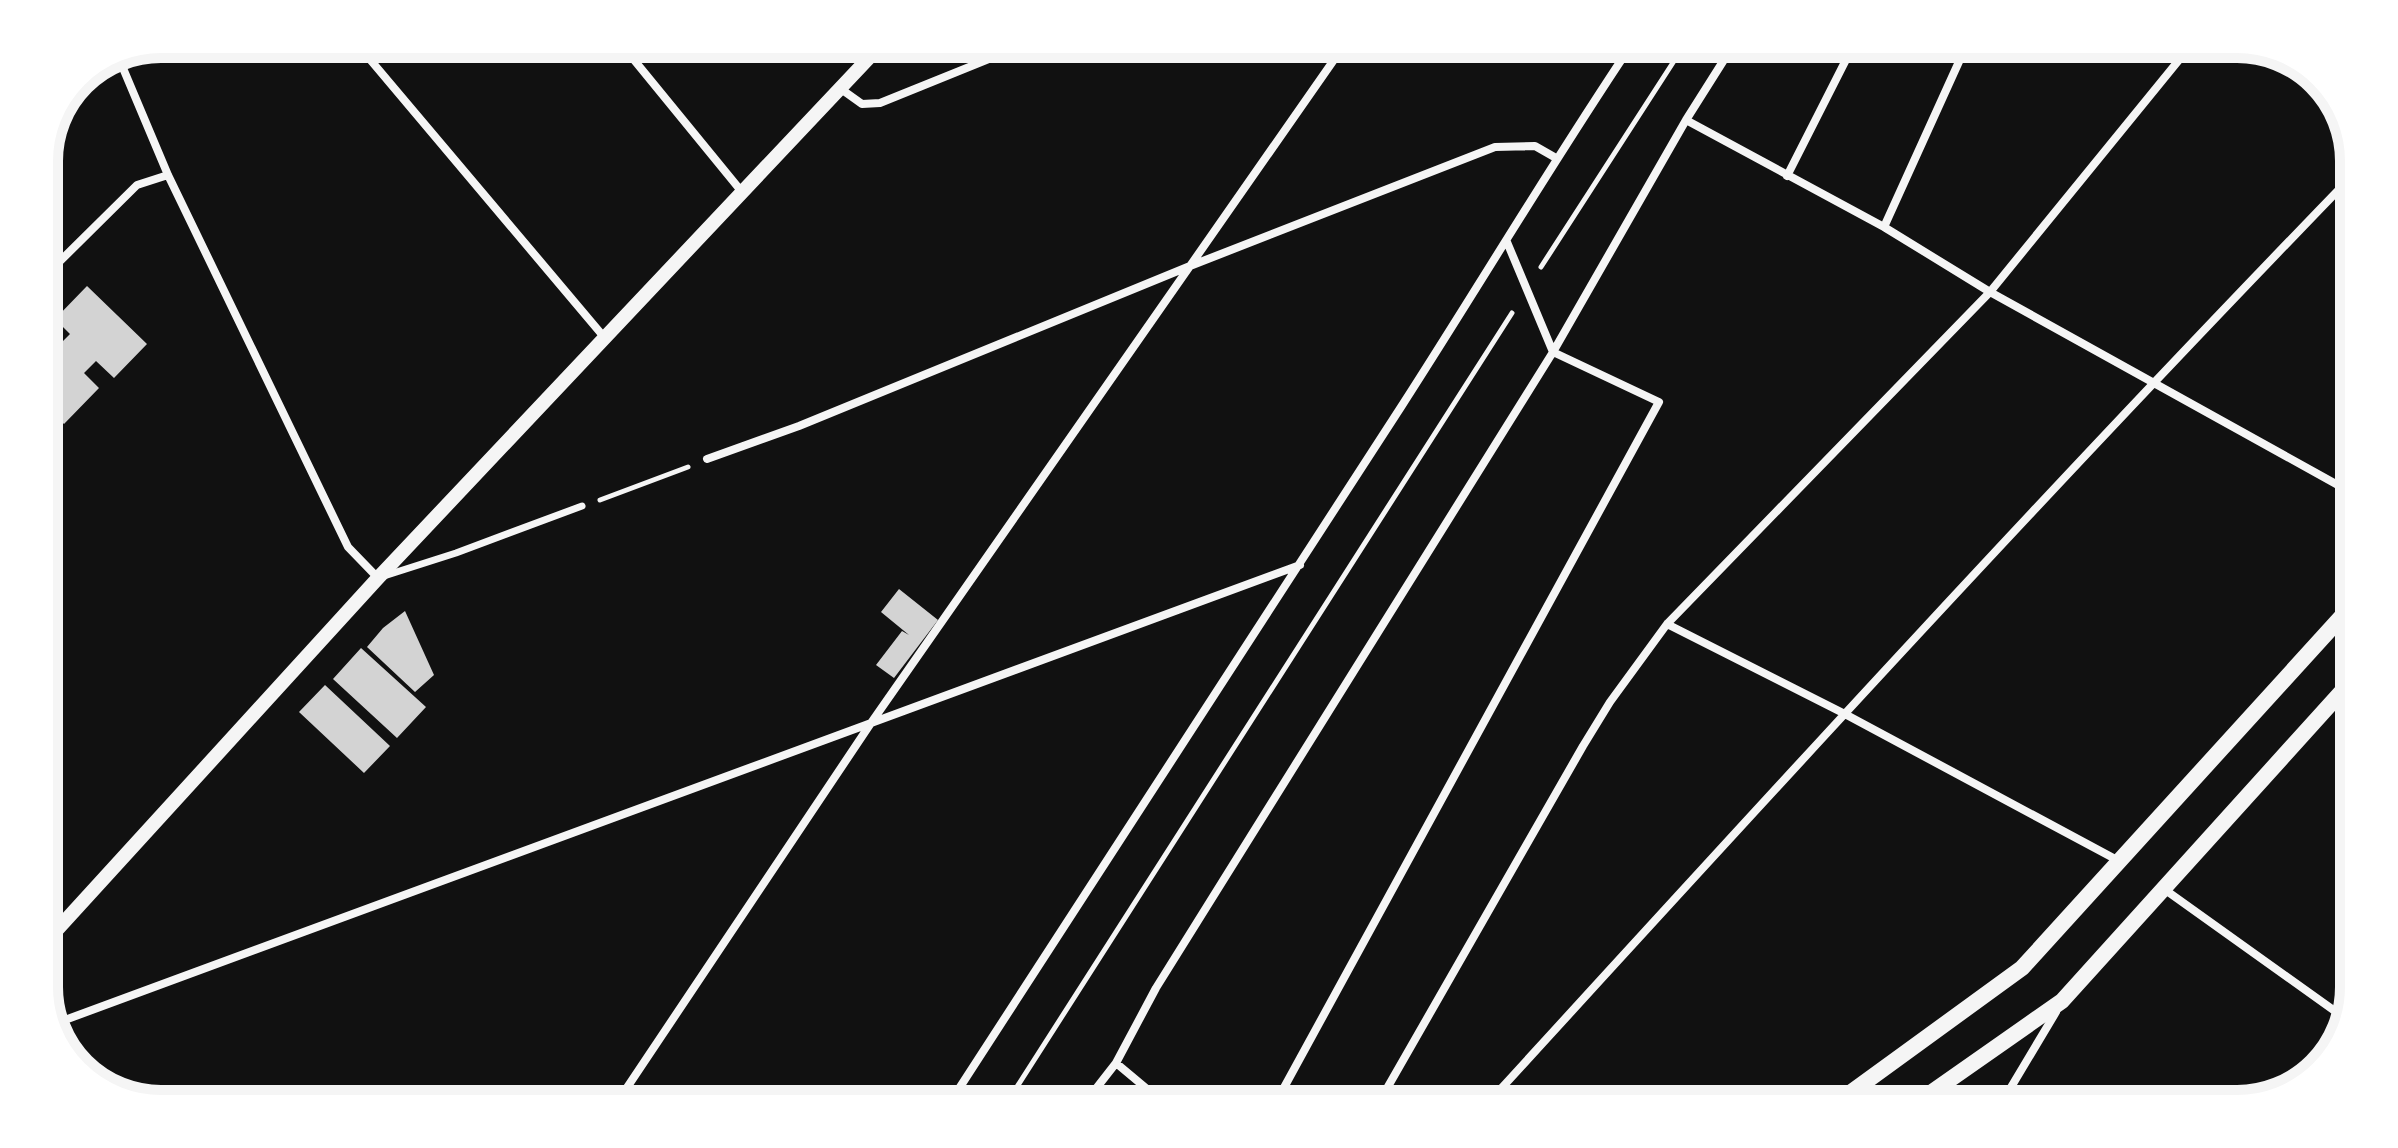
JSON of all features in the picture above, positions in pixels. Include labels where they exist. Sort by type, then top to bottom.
[{"type":"main road","points":[[1855,1090],[2022,968],[2340,618]]},
{"type":"main road","points":[[1935,1090],[2062,1001],[2340,693]]},
{"type":"street","points":[[369,58],[604,337]]},
{"type":"street","points":[[632,58],[742,192]]},
{"type":"street","points":[[58,929],[378,578],[869,58]]},
{"type":"street","points":[[841,89],[862,104],[880,103],[991,58]]},
{"type":"street","points":[[625,1090],[871,723],[1335,58]]},
{"type":"street","points":[[958,1090],[1300,565],[1507,242],[1556,158],[1623,58]]},
{"type":"street","points":[[1095,1090],[1116,1063],[1156,988],[1553,352],[1686,120],[1725,58]]},
{"type":"street","points":[[1787,176],[1847,58]]},
{"type":"street","points":[[1884,227],[1961,58]]},
{"type":"street","points":[[1386,1090],[1583,746],[1610,702],[1667,624],[1990,292],[2181,58]]},
{"type":"street","points":[[122,66],[168,175],[348,547],[378,578]]},
{"type":"street","points":[[1686,120],[1884,227],[1990,292],[2340,486]]},
{"type":"street","points":[[707,459],[799,426],[1190,266],[1495,147],[1535,146],[1556,158]]},
{"type":"street","points":[[58,263],[137,185],[168,175]]},
{"type":"street","points":[[1500,1090],[1843,713],[2153,381],[2340,188]]},
{"type":"street","points":[[1283,1090],[1659,402],[1553,352],[1507,242]]},
{"type":"street","points":[[378,578],[582,506]]},
{"type":"street","points":[[64,1020],[1300,565]]},
{"type":"street","points":[[1667,624],[1843,713],[2119,861]]},
{"type":"street","points":[[2163,889],[2336,1012]]},
{"type":"street","points":[[2009,1090],[2062,1001]]},
{"type":"street","points":[[1116,1063],[1148,1090]]},
{"type":"path","points":[[1015,1090],[1676,58]]},
{"type":"path","points":[[582,506],[707,459]]},
{"type":"building","points":[[87,286],[147,344],[114,378],[96,361],[84,373],[99,388],[64,424],[58,418],[58,344],[70,334],[58,322],[58,316]]},
{"type":"building","points":[[899,589],[938,620],[894,678],[876,665],[902,631],[909,635],[881,612]]},
{"type":"building","points":[[405,611],[434,675],[415,692],[367,647],[383,628]]},
{"type":"building","points":[[361,648],[426,707],[397,738],[333,679]]},
{"type":"building","points":[[325,685],[390,746],[364,773],[299,712]]}]
